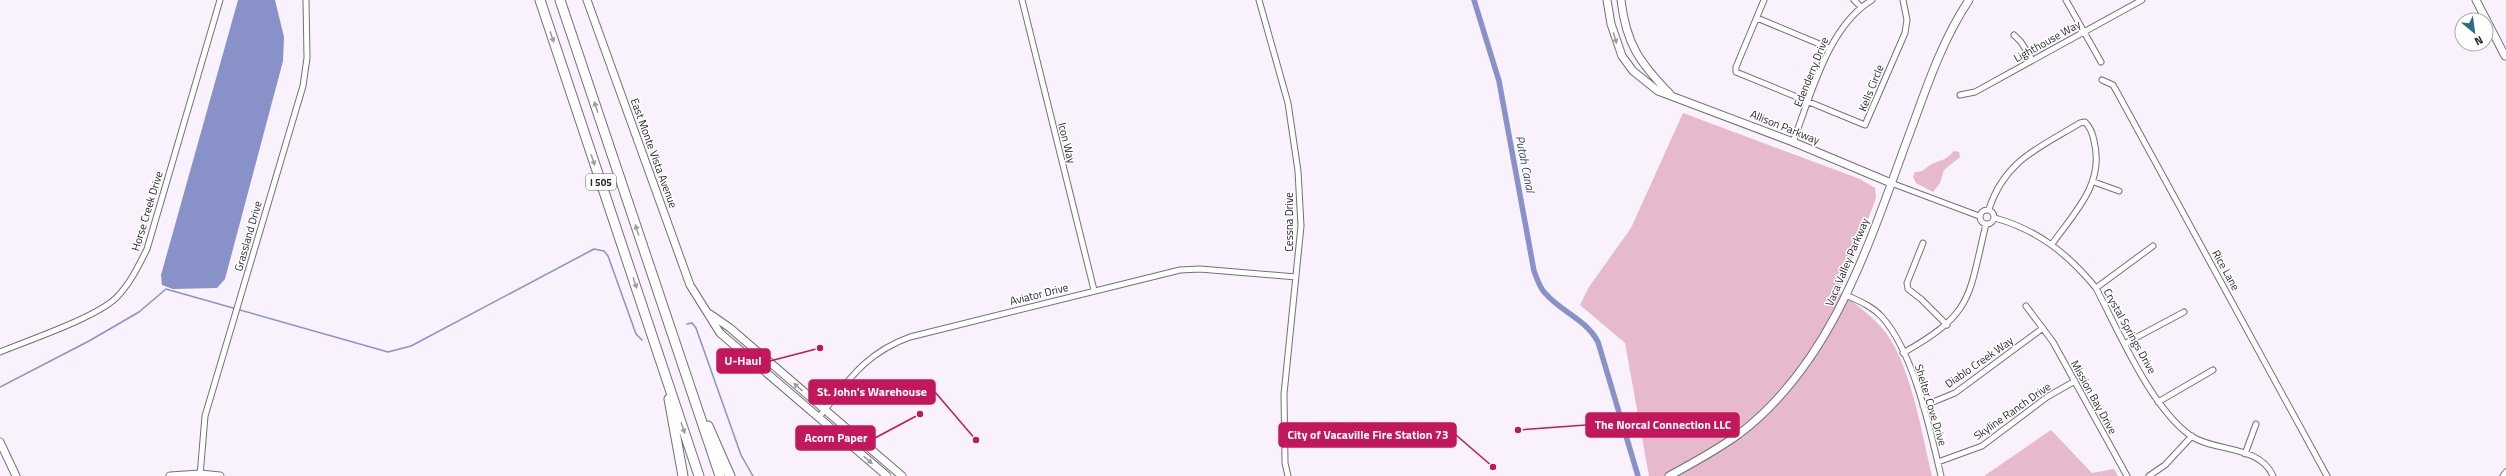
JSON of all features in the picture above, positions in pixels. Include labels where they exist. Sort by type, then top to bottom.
[{"type":"highway","name":"I 505","points":[[540,0],[699,476]]},
{"type":"highway","name":"I 505","points":[[560,0],[720,476]]},
{"type":"highway","points":[[676,347],[730,476]]},
{"type":"highway","points":[[662,364],[683,476]]},
{"type":"street","name":"Horse Creek Drive","points":[[0,352],[86,316],[115,299],[134,276],[146,249],[220,0]]},
{"type":"street","name":"Grassland Drive","points":[[200,475],[205,416],[303,86],[307,58],[306,0]]},
{"type":"street","name":"East Monte Vista Avenue","points":[[587,0],[690,285],[706,311],[720,333],[887,476]]},
{"type":"street","name":"Icon Way","points":[[1022,0],[1094,290]]},
{"type":"street","name":"Cessna Drive","points":[[1259,0],[1284,85],[1294,134],[1301,226],[1284,394],[1286,475]]},
{"type":"street","name":"Allison Parkway","points":[[1607,0],[1611,24],[1622,56],[1633,71],[1647,84],[1658,91],[1671,94],[1793,142],[1891,183]]},
{"type":"street","name":"Allison Parkway","points":[[1621,0],[1624,26],[1633,48],[1645,67],[1671,94]]},
{"type":"street","points":[[1764,0],[1736,67],[1736,72],[1809,102]]},
{"type":"street","points":[[1854,0],[1861,7]]},
{"type":"street","name":"Edenderry Drive","points":[[1793,142],[1830,48],[1848,19],[1861,7],[1872,0]]},
{"type":"street","name":"Kells Circle","points":[[1809,102],[1865,124],[1904,33],[1907,20],[1903,0]]},
{"type":"street","name":"Vaca Valley Parkway","points":[[1669,476],[1720,447],[1740,433],[1773,403],[1810,360],[1829,329],[1846,295],[1873,230],[1937,60],[1969,0]]},
{"type":"street","points":[[2066,0],[2100,62]]},
{"type":"street","name":"Lighthouse Way","points":[[1960,95],[1976,92],[2142,0]]},
{"type":"street","points":[[2476,0],[2506,57]]},
{"type":"street","points":[[1757,18],[1830,48]]},
{"type":"street","points":[[2014,35],[2021,42],[2032,60]]},
{"type":"street","name":"Rice Lane","points":[[2102,80],[2113,85],[2117,92],[2327,476]]},
{"type":"street","points":[[1989,209],[1996,190],[2011,169],[2023,157],[2038,146],[2080,123],[2088,125],[2094,139],[2097,164],[2094,182],[2052,244]]},
{"type":"street","points":[[2094,182],[2119,191]]},
{"type":"street","points":[[1891,183],[1980,216]]},
{"type":"street","points":[[1980,216],[1984,210],[1989,209]]},
{"type":"street","points":[[1986,224],[1991,223],[1995,218],[1994,213],[1989,209]]},
{"type":"street","points":[[1980,216],[1982,222],[1986,224]]},
{"type":"street","name":"Crystal Springs Drive","points":[[1995,218],[2025,228],[2052,244],[2070,258],[2096,288],[2158,402],[2192,436],[2245,454],[2262,462],[2270,469],[2273,476]]},
{"type":"street","points":[[1903,353],[1947,325],[1958,313],[1970,293],[1986,224]]},
{"type":"street","points":[[1923,243],[1907,283],[1908,289],[1921,298],[1947,325]]},
{"type":"street","points":[[2096,288],[2153,246]]},
{"type":"street","name":"Aviator Drive","points":[[818,417],[867,360],[897,342],[1094,290],[1180,270],[1200,269],[1296,277]]},
{"type":"street","name":"Shelter Cove Drive","points":[[1846,295],[1868,305],[1881,316],[1903,353],[1923,406],[1941,476]]},
{"type":"street","name":"Mission Bay Drive","points":[[2026,306],[2043,328],[2075,381],[2126,476]]},
{"type":"street","name":"East Monte Vista Avenue","points":[[706,311],[730,328],[902,476]]},
{"type":"street","points":[[2126,343],[2184,312]]},
{"type":"street","name":"Diablo Creek Way","points":[[1923,406],[1955,393],[2043,328]]},
{"type":"street","points":[[2158,402],[2213,370]]},
{"type":"street","name":"Skyline Ranch Drive","points":[[1938,462],[1982,446],[2047,397],[2075,381]]},
{"type":"street","points":[[2245,454],[2256,424]]},
{"type":"street","points":[[2149,476],[2165,465],[2192,436]]},
{"type":"street","points":[[0,442],[16,476]]},
{"type":"street","points":[[2503,476],[2506,472]]},
{"type":"street","points":[[170,476],[220,476]]},
{"type":"shaded area","points":[[1683,113],[1860,179],[1875,188],[1876,197],[1874,204],[1839,292],[1861,308],[1881,327],[1891,341],[1900,358],[1914,398],[1932,476],[1649,476],[1625,343],[1580,305],[1589,287],[1631,228]]},
{"type":"shaded area","points":[[1954,151],[1959,152],[1960,157],[1944,170],[1940,183],[1933,192],[1916,183],[1913,177],[1915,172],[1922,171],[1930,165],[1946,158]]},
{"type":"shaded area","points":[[2051,430],[2092,473],[2114,469],[2118,476],[1984,476]]},
{"type":"water","points":[[238,0],[275,0],[284,37],[283,61],[225,279],[217,288],[173,289],[162,285],[161,275]]},
{"type":"waterway","name":"Putah Canal","points":[[1474,0],[1499,81],[1534,271],[1543,291],[1551,300],[1587,327],[1598,342],[1638,476]]},
{"type":"waterway","points":[[0,387],[89,341],[139,312],[166,289],[388,352],[411,346],[594,249],[604,251],[608,256],[636,334],[642,340]]},
{"type":"waterway","points":[[687,324],[692,323],[696,328],[741,455],[753,476]]},
{"type":"place","name":"U-Haul","points":[[820,348]]},
{"type":"place","name":"Acorn Paper","points":[[920,414]]},
{"type":"place","name":"The Norcal Connection LLC","points":[[1518,430]]},
{"type":"place","name":"St. John's Warehouse","points":[[976,440]]},
{"type":"place","name":"City of Vacaville Fire Station 73","points":[[1493,467]]}]
